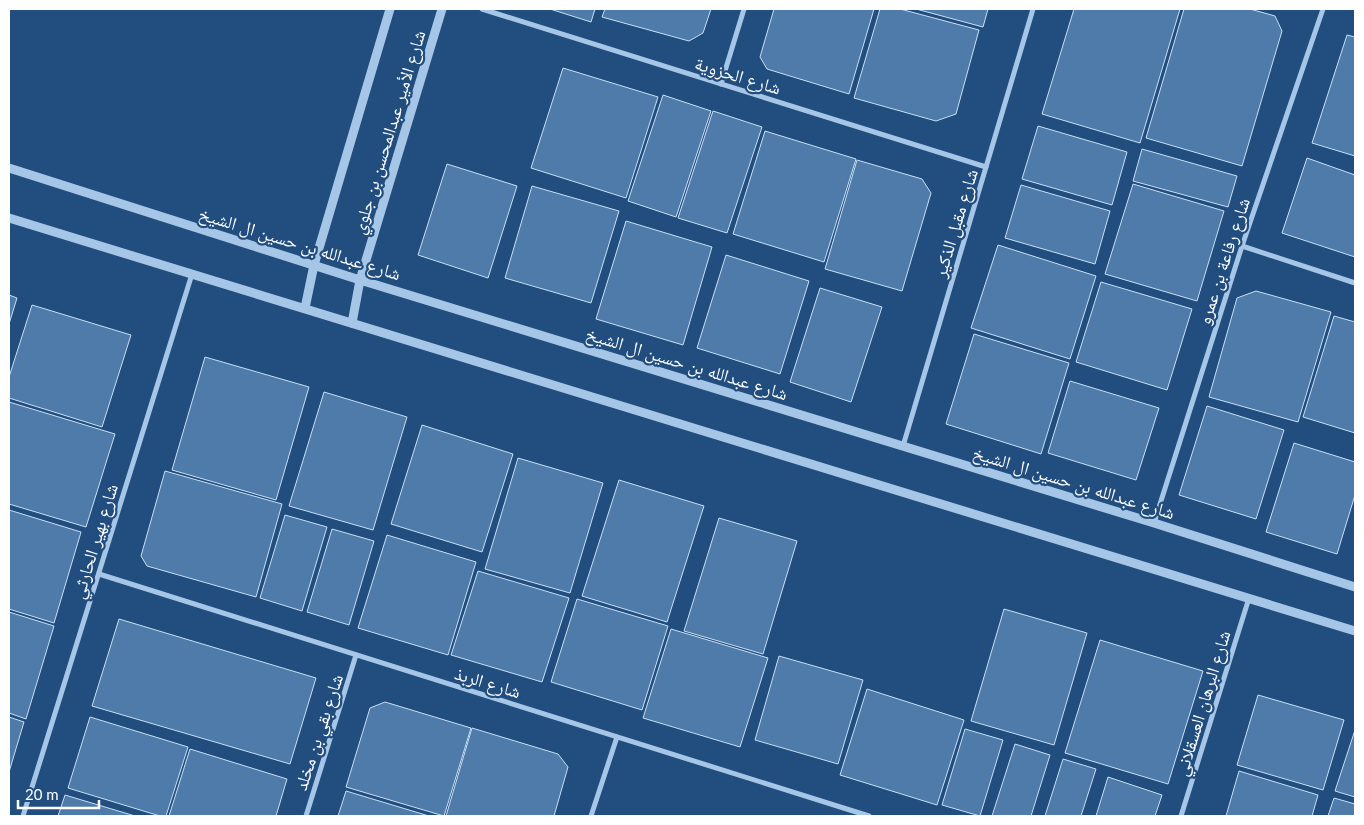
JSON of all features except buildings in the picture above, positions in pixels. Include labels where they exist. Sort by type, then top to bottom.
[{"type":"street","name":"شارع الأمير عبدالمحسن بن جلوي","points":[[305,308],[314,265],[390,9]]},
{"type":"street","name":"شارع الأمير عبدالمحسن بن جلوي","points":[[352,324],[360,280],[442,9]]},
{"type":"street","name":"شارع الحزوية","points":[[482,9],[986,167]]},
{"type":"street","points":[[721,84],[744,9]]},
{"type":"street","name":"شارع مقبل الذكير","points":[[903,446],[1033,9]]},
{"type":"street","name":"شارع رفاعة بن عمرو","points":[[1154,523],[1242,246],[1322,9]]},
{"type":"street","name":"شارع عبدالله بن حسين ال الشيخ","points":[[9,168],[360,280],[1154,523],[1355,587]]},
{"type":"street","points":[[9,218],[1355,631]]},
{"type":"street","points":[[1242,246],[1355,283]]},
{"type":"street","name":"شارع بهير الحارثي","points":[[23,816],[192,274]]},
{"type":"street","name":"شارع الربذ","points":[[99,574],[869,816]]},
{"type":"street","name":"شارع البرهان العسقلاني","points":[[1182,816],[1249,598]]},
{"type":"street","name":"شارع بقي بن مخلد","points":[[306,816],[356,655]]},
{"type":"street","points":[[591,816],[617,737]]}]
